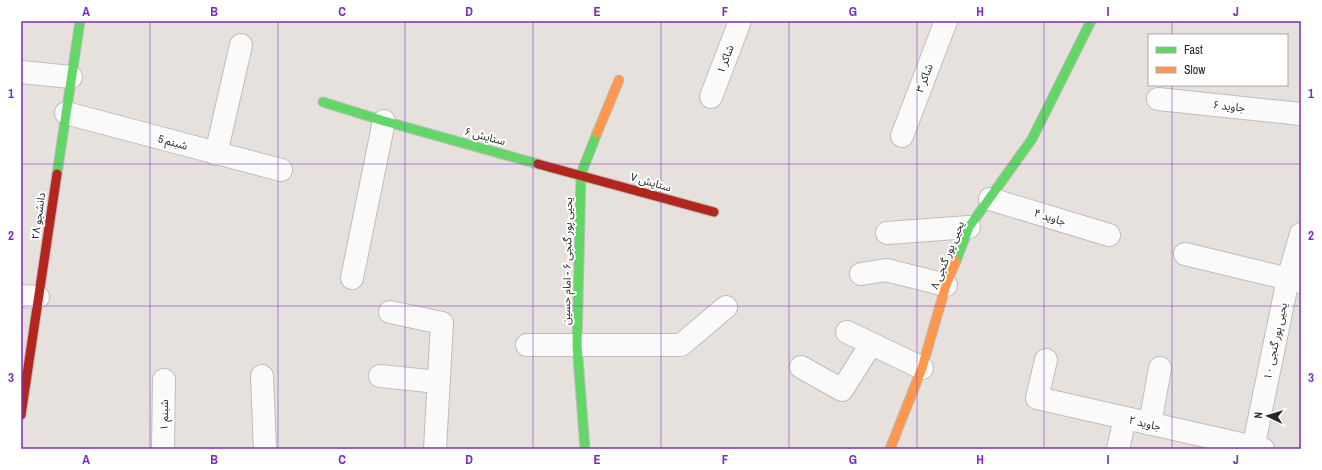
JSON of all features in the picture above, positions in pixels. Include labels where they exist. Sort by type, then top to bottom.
[{"type":"street","name":"دانشجو ۲۸","points":[[21,415],[30,297],[66,113],[80,21]]},
{"type":"street","name":"شاکر ۱","points":[[711,97],[740,21]]},
{"type":"street","name":"شاکر ۳","points":[[902,136],[946,21]]},
{"type":"street","name":"یحیی پور گنجی ۸","points":[[890,449],[922,368],[946,285],[969,227],[1032,140],[1091,21]]},
{"type":"street","points":[[216,154],[242,44]]},
{"type":"street","points":[[21,72],[71,77]]},
{"type":"street","name":"یحیی پور گنجی ۶ - امام حسین","points":[[585,449],[577,345],[581,174],[619,80]]},
{"type":"street","name":"جاوید ۶","points":[[1158,99],[1301,114]]},
{"type":"street","name":"ستایش ۶","points":[[323,102],[384,121],[581,174]]},
{"type":"street","name":"شبنم 5","points":[[66,113],[281,170]]},
{"type":"street","points":[[352,278],[384,121]]},
{"type":"street","name":"ستایش ۷","points":[[581,174],[714,212]]},
{"type":"street","name":"جاوید ۴","points":[[990,199],[1109,235]]},
{"type":"street","points":[[887,232],[969,227]]},
{"type":"street","name":"یحیی پور گنجی ۱۰","points":[[1256,448],[1294,280],[1301,234]]},
{"type":"street","points":[[1185,254],[1294,280]]},
{"type":"street","points":[[861,274],[886,270],[946,285]]},
{"type":"street","points":[[527,344],[681,346],[726,307]]},
{"type":"street","points":[[390,312],[442,323],[435,449]]},
{"type":"street","points":[[847,332],[922,368]]},
{"type":"street","points":[[801,367],[842,390],[871,344]]},
{"type":"street","name":"جاوید ۲","points":[[1046,360],[1037,398],[1256,448]]},
{"type":"street","points":[[1150,424],[1160,368]]},
{"type":"street","points":[[262,376],[265,449]]},
{"type":"street","points":[[380,376],[438,382]]},
{"type":"street","name":"شبنم ۱","points":[[163,449],[164,380]]},
{"type":"street","points":[[1118,449],[1125,418]]},
{"type":"traffic: fast","points":[[57,174],[80,21]]},
{"type":"traffic: fast","points":[[956,261],[969,227],[1032,139],[1091,21]]},
{"type":"traffic: fast","points":[[323,102],[384,121],[538,164]]},
{"type":"traffic: fast","points":[[585,449],[577,345],[581,174],[597,133]]},
{"type":"traffic: slow","points":[[597,133],[619,80]]},
{"type":"traffic: slow","points":[[890,449],[922,368],[946,285],[956,261]]},
{"type":"traffic: jam","points":[[538,164],[714,212]]},
{"type":"traffic: jam","points":[[21,415],[57,174]]}]
